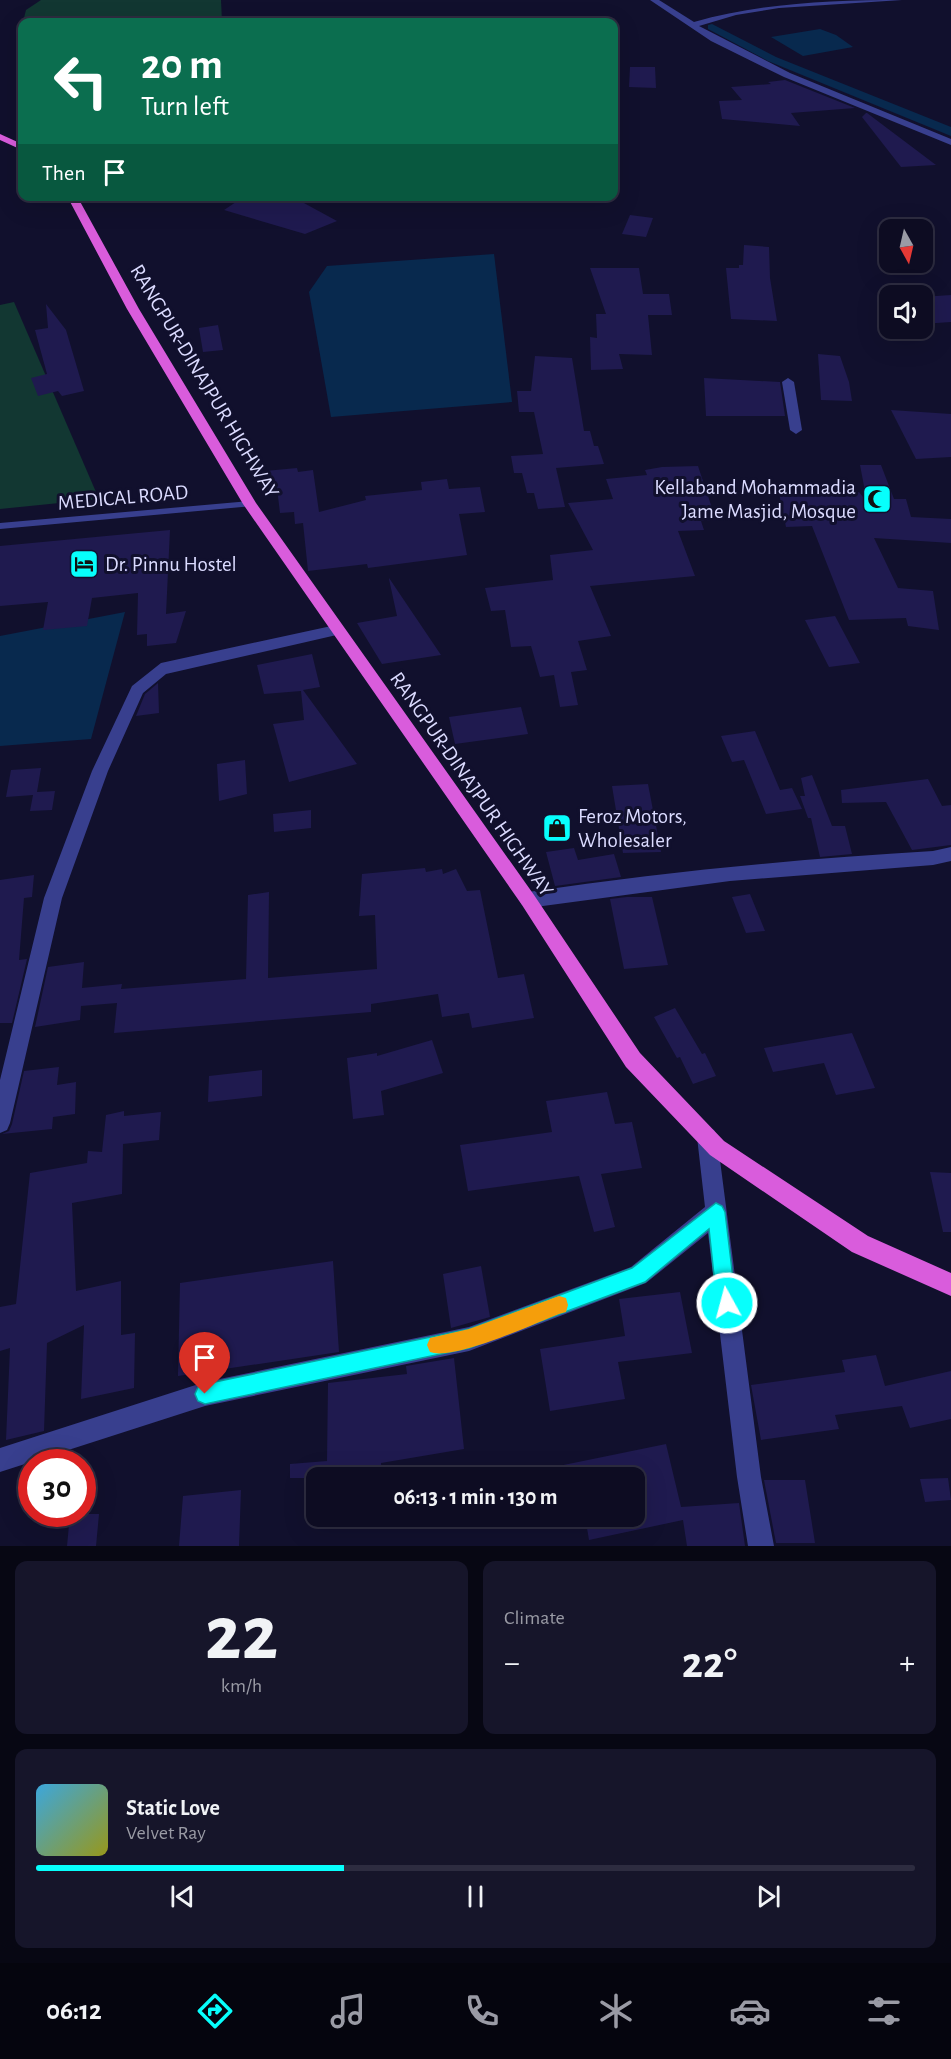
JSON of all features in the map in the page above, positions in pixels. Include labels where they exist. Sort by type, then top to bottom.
[{"type":"highway","points":[[0,136],[18,145]]},
{"type":"highway","name":"RANGPUR-DINAJPUR HIGHWAY","points":[[75,201],[133,309],[250,504],[336,630],[528,900],[633,1060],[717,1148],[860,1244],[951,1284]]},
{"type":"street","points":[[654,0],[693,26],[787,75],[951,142]]},
{"type":"street","points":[[693,26],[735,13],[779,6],[898,0]]},
{"type":"street","points":[[788,382],[796,430]]},
{"type":"street","points":[[0,1123],[53,898],[100,771],[137,690],[161,669],[336,630]]},
{"type":"street","points":[[528,900],[612,886],[778,868],[933,858],[951,854]]},
{"type":"street","points":[[706,1137],[749,1477],[761,1546]]},
{"type":"street","points":[[0,1460],[205,1394],[469,1338],[638,1275],[716,1212]]},
{"type":"lane","name":"MEDICAL ROAD","points":[[0,526],[250,504]]},
{"type":"green space","points":[[41,0],[221,0],[222,18],[24,18],[26,10]]},
{"type":"green space","points":[[14,302],[99,499],[0,509],[0,305]]},
{"type":"water","points":[[820,29],[836,35],[853,47],[803,56],[771,37]]},
{"type":"water","points":[[494,254],[512,402],[331,417],[309,292],[327,266]]},
{"type":"water","points":[[125,612],[91,739],[0,746],[0,636]]},
{"type":"building","points":[[630,67],[655,67],[656,88],[629,87]]},
{"type":"building","points":[[785,80],[855,108],[791,113],[800,126],[722,119],[719,101],[742,100],[731,87],[771,84],[768,82]]},
{"type":"building","points":[[866,113],[936,165],[901,167],[862,117]]},
{"type":"building","points":[[238,201],[300,201],[337,221],[305,234],[224,210]]},
{"type":"building","points":[[630,215],[653,218],[646,237],[622,234]]},
{"type":"building","points":[[744,245],[769,247],[770,278],[777,321],[731,319],[726,268],[739,268],[739,265],[743,265]]},
{"type":"building","points":[[590,268],[639,268],[643,294],[669,294],[672,315],[648,315],[652,355],[619,354],[623,369],[591,370],[590,337],[597,338],[596,314],[606,314]]},
{"type":"building","points":[[951,295],[951,322],[933,323],[933,296]]},
{"type":"building","points":[[46,304],[66,330],[84,391],[62,396],[58,391],[38,396],[31,378],[47,374],[35,330],[48,328]]},
{"type":"building","points":[[218,325],[223,350],[203,352],[199,328]]},
{"type":"building","points":[[818,354],[840,356],[849,382],[852,401],[821,400]]},
{"type":"building","points":[[535,356],[572,358],[584,431],[590,431],[594,446],[598,446],[604,464],[556,468],[565,507],[538,509],[534,493],[527,493],[522,473],[514,473],[511,456],[543,454],[534,412],[519,412],[517,391],[531,391]]},
{"type":"building","points":[[704,378],[780,382],[785,416],[706,416]]},
{"type":"building","points":[[891,410],[951,414],[951,457],[916,459]]},
{"type":"building","points":[[860,465],[881,465],[894,499],[906,499],[911,517],[951,519],[951,543],[874,538],[898,588],[933,591],[939,630],[908,626],[906,618],[849,620],[812,526],[786,527],[779,493],[859,492],[867,502]]},
{"type":"building","points":[[698,466],[716,520],[701,521],[704,530],[678,531],[695,576],[590,586],[611,636],[578,641],[587,670],[571,672],[578,705],[560,707],[554,675],[540,677],[531,646],[511,647],[505,610],[491,611],[485,588],[553,580],[550,555],[593,550],[568,503],[613,499],[606,479],[647,475],[645,470],[662,467]]},
{"type":"building","points":[[297,468],[298,472],[313,470],[319,512],[366,500],[365,496],[422,490],[421,482],[447,479],[449,489],[480,487],[485,512],[459,514],[467,555],[368,568],[367,564],[308,571],[303,523],[295,524],[294,512],[280,513],[277,488],[267,489],[265,471]]},
{"type":"building","name":"Dr. Pinnu Hostel","points":[[170,530],[166,614],[186,611],[176,643],[147,646],[147,634],[137,635],[138,593],[92,598],[87,626],[43,630],[48,602],[0,606],[0,546]]},
{"type":"building","points":[[389,578],[441,655],[382,664],[357,623],[397,616]]},
{"type":"building","points":[[835,616],[860,663],[829,667],[805,620]]},
{"type":"building","points":[[312,654],[320,687],[303,690],[357,764],[289,782],[273,724],[304,720],[301,691],[264,694],[257,665]]},
{"type":"building","points":[[158,683],[159,713],[136,716],[145,694]]},
{"type":"building","points":[[521,707],[528,734],[455,744],[449,717]]},
{"type":"building","points":[[755,731],[780,790],[792,788],[802,809],[766,814],[744,760],[732,762],[721,736]]},
{"type":"building","points":[[245,760],[247,794],[219,801],[217,764]]},
{"type":"building","points":[[41,768],[37,792],[55,791],[52,810],[30,811],[33,795],[6,797],[11,770]]},
{"type":"building","points":[[812,775],[832,826],[845,826],[852,854],[820,857],[811,818],[808,818],[800,796],[805,796],[801,778]]},
{"type":"building","points":[[928,779],[942,806],[951,805],[951,845],[912,850],[886,802],[842,803],[841,790]]},
{"type":"building","points":[[648,784],[661,852],[623,853],[612,786]]},
{"type":"building","points":[[311,810],[311,828],[274,832],[273,814]]},
{"type":"building","points":[[574,848],[578,860],[614,854],[621,877],[555,886],[546,852]]},
{"type":"building","points":[[425,868],[426,872],[442,869],[443,874],[456,869],[467,891],[480,890],[498,978],[524,974],[534,1018],[472,1028],[469,1013],[442,1017],[438,994],[371,1004],[371,1012],[114,1033],[117,1003],[81,1006],[80,1020],[35,1027],[48,967],[84,962],[82,988],[122,984],[121,989],[246,979],[248,895],[269,892],[268,978],[377,969],[375,915],[359,916],[362,874]]},
{"type":"building","points":[[34,875],[32,897],[24,898],[19,960],[27,959],[12,1023],[0,1023],[0,880]]},
{"type":"building","points":[[750,894],[765,931],[746,933],[732,897]]},
{"type":"building","points":[[652,897],[668,965],[624,969],[610,899]]},
{"type":"building","points":[[675,1008],[702,1054],[705,1053],[716,1076],[693,1084],[680,1057],[677,1058],[654,1017]]},
{"type":"building","points":[[852,1033],[875,1088],[836,1095],[824,1063],[773,1072],[764,1048]]},
{"type":"building","points":[[432,1040],[443,1073],[381,1091],[384,1115],[353,1119],[347,1058],[377,1053],[377,1056]]},
{"type":"building","points":[[59,1067],[57,1085],[76,1082],[75,1114],[53,1117],[52,1129],[2,1134],[9,1131],[12,1124],[24,1071]]},
{"type":"building","points":[[262,1070],[262,1096],[208,1102],[209,1076]]},
{"type":"building","points":[[607,1092],[615,1124],[632,1122],[642,1168],[601,1174],[615,1227],[594,1232],[579,1176],[468,1191],[460,1145],[552,1132],[546,1101]]},
{"type":"building","points":[[124,1111],[124,1116],[161,1112],[159,1140],[123,1144],[122,1194],[72,1203],[76,1291],[121,1281],[121,1335],[135,1333],[134,1388],[81,1399],[84,1325],[47,1343],[44,1431],[6,1440],[10,1348],[0,1351],[0,1307],[16,1304],[30,1173],[87,1163],[88,1151],[102,1152],[106,1115]]},
{"type":"building","points":[[930,1172],[951,1173],[951,1232],[943,1232]]},
{"type":"building","points":[[333,1261],[339,1352],[178,1376],[180,1283]]},
{"type":"building","points":[[481,1266],[490,1317],[451,1328],[443,1274]]},
{"type":"building","points":[[680,1292],[692,1353],[618,1362],[625,1399],[550,1411],[540,1349],[625,1336],[619,1299]]},
{"type":"building","points":[[876,1355],[885,1386],[951,1371],[951,1419],[910,1428],[902,1406],[835,1415],[839,1429],[761,1440],[751,1385],[845,1372],[842,1360]]},
{"type":"building","points":[[454,1358],[464,1449],[381,1463],[381,1467],[306,1467],[306,1478],[290,1478],[290,1464],[327,1461],[328,1383],[407,1374],[406,1366]]},
{"type":"building","points":[[666,1444],[681,1507],[739,1503],[745,1546],[687,1546],[683,1520],[589,1540],[587,1527],[645,1527],[645,1467],[554,1467]]},
{"type":"building","points":[[948,1478],[951,1500],[925,1502],[920,1479]]},
{"type":"building","points":[[764,1480],[805,1480],[815,1543],[776,1543]]},
{"type":"building","points":[[241,1490],[239,1546],[179,1546],[183,1496]]},
{"type":"building","points":[[96,1514],[99,1514],[96,1546],[67,1546],[69,1527],[96,1527]]},
{"type":"waterway","points":[[712,27],[772,59],[951,132]]},
{"type":"slow traffic","points":[[437,1345],[469,1338],[559,1305]]},
{"type":"place","name":"Kellaband Mohammadia Jame Masjid, Mosque","points":[[877,499]]},
{"type":"place","name":"Dr. Pinnu Hostel","points":[[84,564]]},
{"type":"place","name":"Feroz Motors, Wholesaler","points":[[557,828]]},
{"type":"route","points":[[205,1394],[469,1338],[638,1275],[716,1212],[727,1303]]}]
